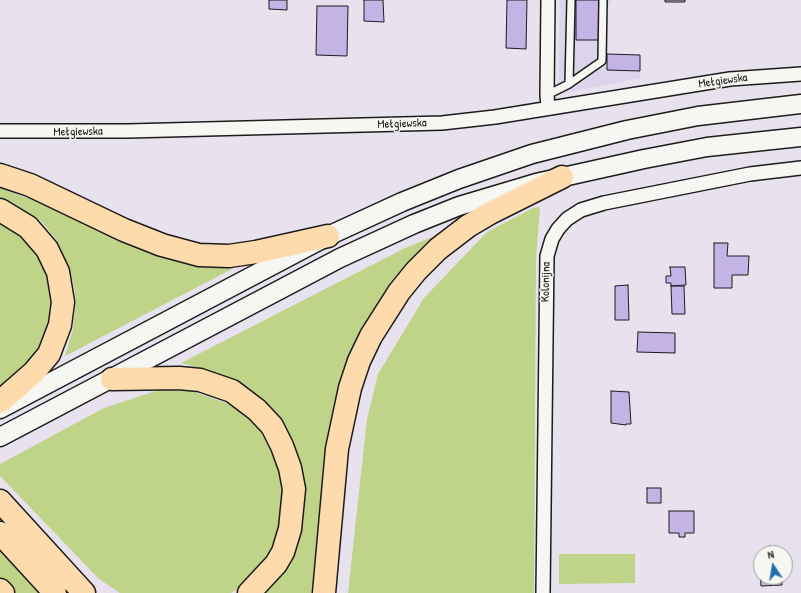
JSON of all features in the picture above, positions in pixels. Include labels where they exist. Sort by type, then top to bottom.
[{"type":"highway","points":[[0,175],[30,185],[124,230],[162,245],[199,255],[229,256],[256,252],[328,236]]},
{"type":"highway","points":[[324,593],[340,435],[350,388],[359,361],[371,336],[399,292],[416,271],[438,250],[468,226],[562,177]]},
{"type":"highway","points":[[0,210],[28,227],[47,248],[58,272],[63,302],[60,325],[49,354],[34,372],[0,402]]},
{"type":"highway","points":[[112,379],[179,378],[200,380],[232,391],[257,410],[272,426],[282,446],[290,468],[294,489],[290,529],[283,552],[276,564],[249,593]]},
{"type":"highway","points":[[0,501],[84,593]]},
{"type":"highway","points":[[0,533],[55,593]]},
{"type":"highway","points":[[56,562],[101,593]]},
{"type":"highway","points":[[0,590],[3,593]]},
{"type":"main road","points":[[0,409],[328,236],[383,210],[459,179],[562,146],[678,120],[747,109],[801,104]]},
{"type":"main road","points":[[0,437],[311,273],[378,240],[459,206],[562,177],[707,147],[801,137]]},
{"type":"street","points":[[548,0],[548,101]]},
{"type":"street","name":"Mełgiewska","points":[[0,131],[136,131],[442,123],[548,101],[730,79],[801,74]]},
{"type":"street","name":"Kolonijna","points":[[542,593],[547,256],[552,239],[558,229],[567,219],[581,210],[604,203],[750,174],[801,168]]},
{"type":"lane","points":[[569,84],[571,0]]},
{"type":"lane","points":[[548,101],[602,61],[604,0]]},
{"type":"shaded area","points":[[560,0],[611,0],[608,8],[607,54],[640,55],[640,78],[558,94]]},
{"type":"green space","points":[[0,188],[42,203],[119,240],[180,262],[206,267],[234,268],[65,356],[73,329],[76,300],[73,282],[66,262],[56,239],[41,221],[14,204],[0,198]]},
{"type":"green space","points":[[540,207],[536,259],[534,593],[348,593],[367,419],[378,374],[424,298],[487,232],[533,208]]},
{"type":"green space","points":[[0,221],[23,235],[35,249],[47,269],[53,292],[53,315],[37,356],[0,388]]},
{"type":"green space","points":[[437,235],[387,290],[366,324],[346,365],[332,420],[317,593],[264,593],[270,589],[286,563],[303,525],[306,490],[296,455],[273,410],[235,381],[206,370],[181,363],[405,248]]},
{"type":"green space","points":[[156,391],[191,391],[229,404],[256,425],[277,458],[284,489],[278,539],[263,565],[238,589],[231,593],[120,593],[99,579],[0,476],[0,464],[104,408]]},
{"type":"green space","points":[[0,544],[44,593],[12,593],[0,580]]},
{"type":"green space","points":[[559,554],[635,554],[635,583],[559,584]]},
{"type":"building","points":[[269,0],[287,0],[287,10],[269,9]]},
{"type":"building","points":[[364,0],[383,0],[384,22],[364,21]]},
{"type":"building","points":[[507,0],[527,0],[526,49],[506,48]]},
{"type":"building","points":[[576,0],[599,0],[599,40],[576,40]]},
{"type":"building","points":[[665,0],[685,0],[685,2],[665,2]]},
{"type":"building","points":[[317,6],[348,6],[347,56],[316,55]]},
{"type":"building","points":[[607,54],[640,55],[640,71],[607,70]]},
{"type":"building","points":[[714,243],[728,243],[727,256],[749,256],[748,275],[732,275],[732,288],[714,288]]},
{"type":"building","points":[[670,267],[685,267],[686,285],[671,286],[671,283],[666,283],[666,276],[671,276]]},
{"type":"building","points":[[628,285],[629,320],[615,320],[615,286]]},
{"type":"building","points":[[671,286],[684,286],[685,314],[672,314]]},
{"type":"building","points":[[638,332],[675,333],[675,353],[637,352]]},
{"type":"building","points":[[611,391],[629,392],[631,424],[626,425],[611,423]]},
{"type":"building","points":[[647,488],[661,488],[661,503],[647,503]]},
{"type":"building","points":[[669,511],[694,511],[694,533],[685,533],[685,537],[679,537],[679,533],[669,533]]},
{"type":"building","points":[[761,585],[782,585],[761,586]]}]
